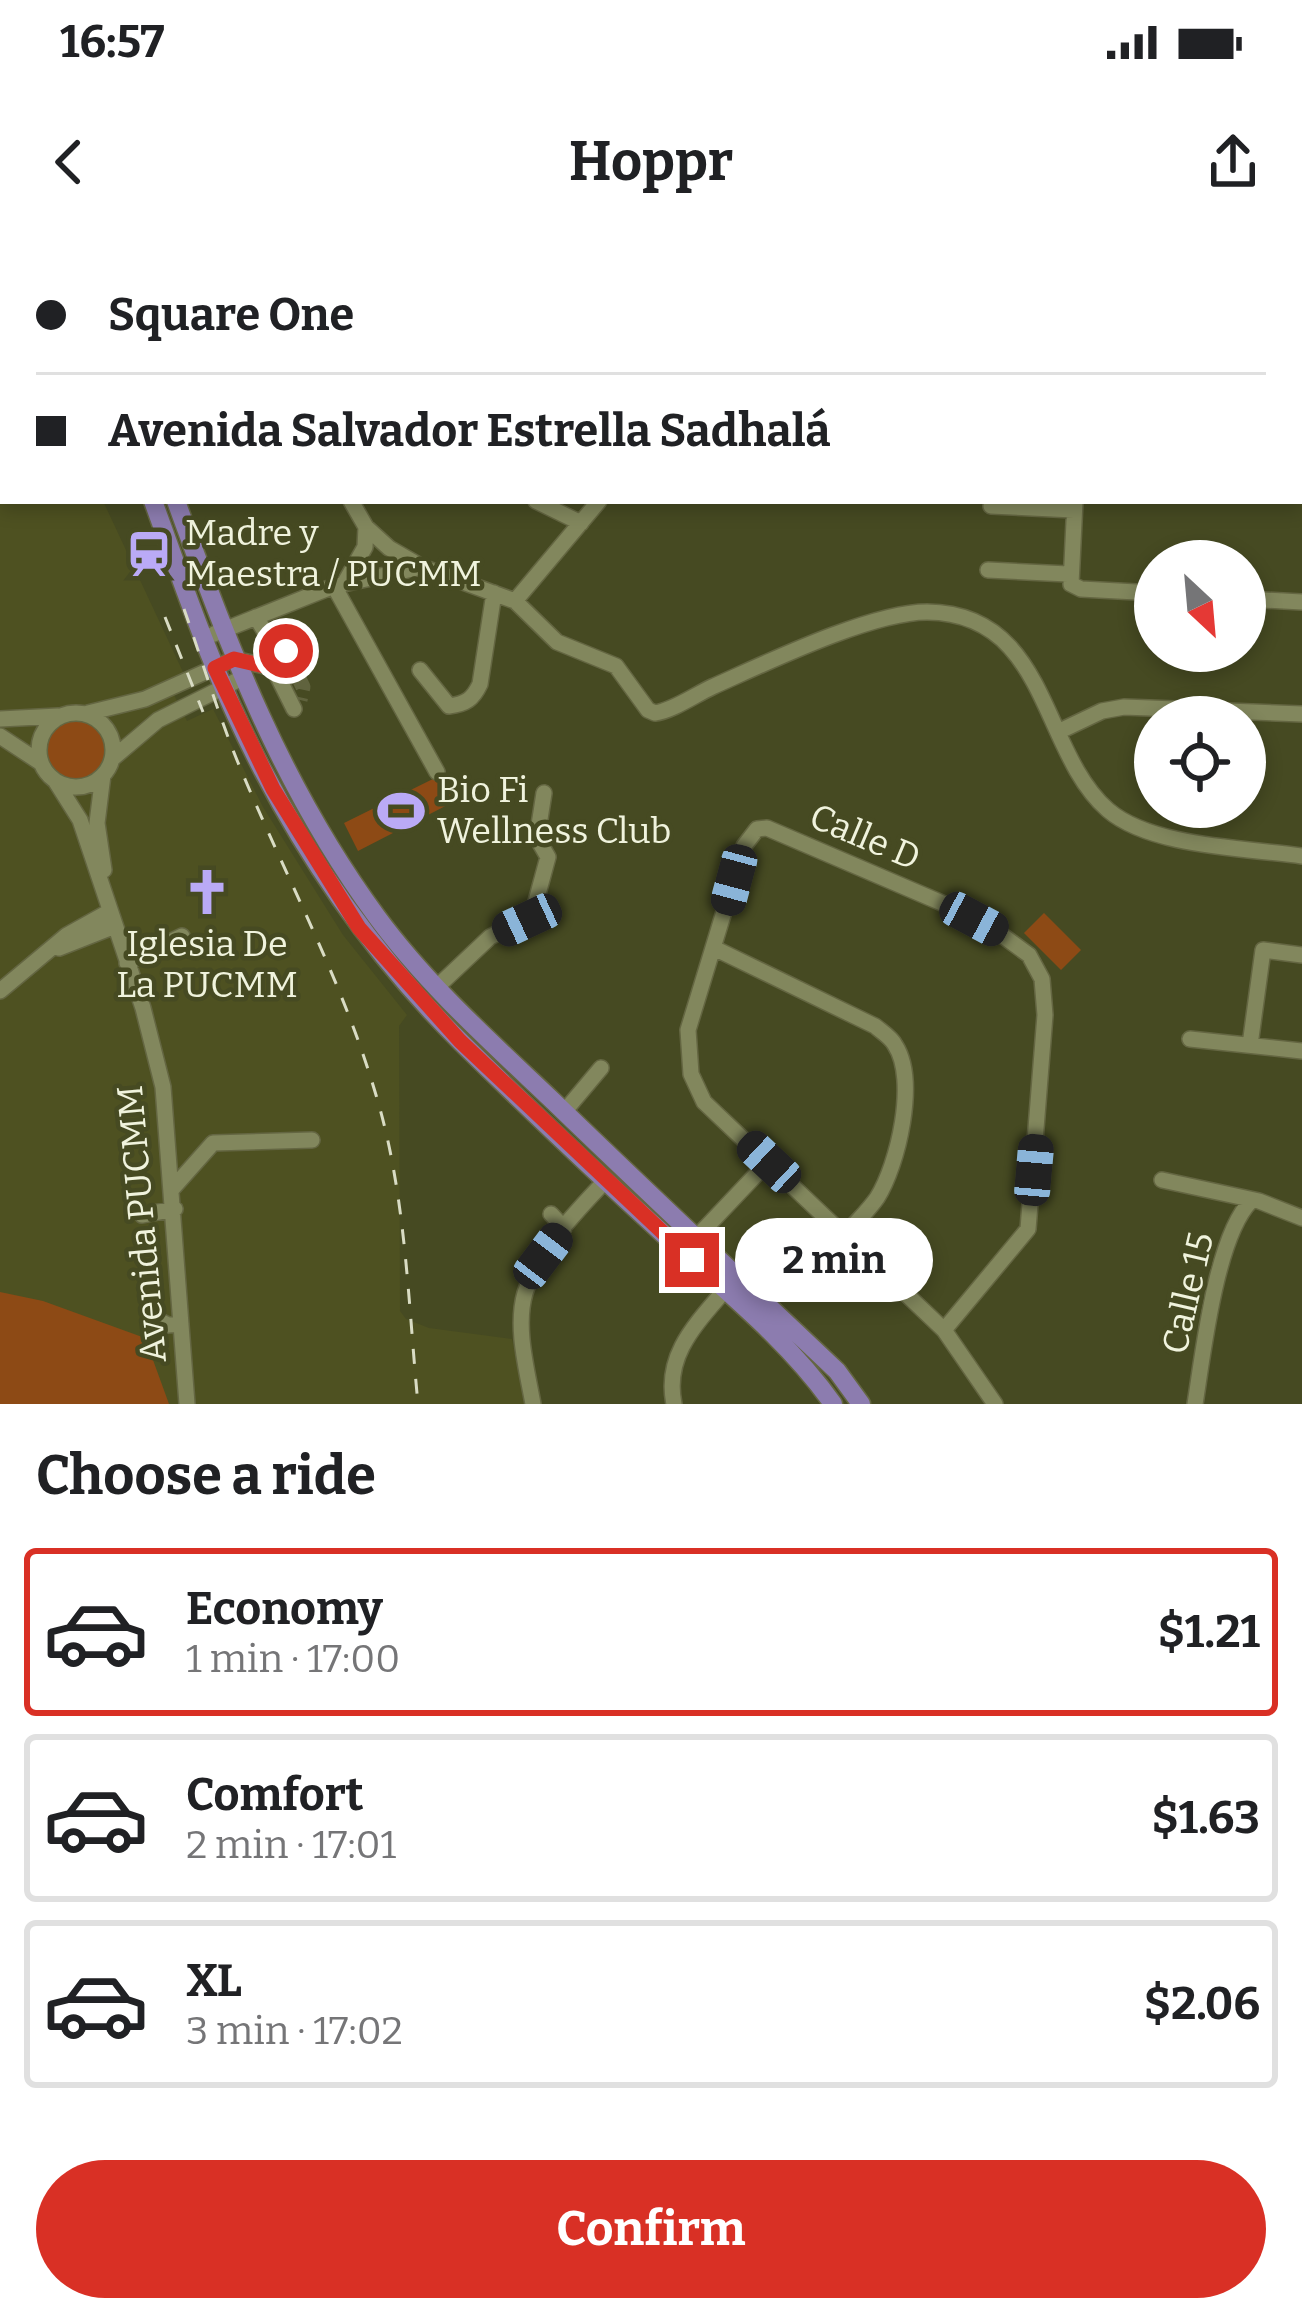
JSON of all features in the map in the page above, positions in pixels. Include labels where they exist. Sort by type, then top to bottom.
[{"type":"main road","points":[[154,504],[214,634],[273,789],[359,928],[460,1041],[724,1291],[819,1384],[833,1404]]},
{"type":"main road","points":[[177,504],[214,634]]},
{"type":"main road","points":[[229,673],[376,915],[437,987],[837,1371],[861,1404]]},
{"type":"street","points":[[353,504],[366,527],[389,548],[422,567],[515,601],[557,642],[616,666],[648,710],[658,714],[884,616],[952,614],[1005,641],[1029,671],[1087,785],[1110,812],[1159,836],[1302,856]]},
{"type":"street","points":[[542,504],[581,523]]},
{"type":"street","points":[[515,601],[597,504]]},
{"type":"street","points":[[991,506],[1074,506],[1070,579]]},
{"type":"street","points":[[339,585],[365,547],[366,527]]},
{"type":"street","points":[[214,634],[339,585],[422,567]]},
{"type":"street","points":[[988,570],[1070,579],[1081,589],[1134,592]]},
{"type":"street","points":[[339,585],[437,772]]},
{"type":"street","points":[[420,670],[449,706],[463,705],[475,697],[494,593]]},
{"type":"street","points":[[1266,600],[1302,602]]},
{"type":"street","points":[[256,617],[280,650],[273,668]]},
{"type":"street","points":[[0,718],[85,713],[229,673],[273,668]]},
{"type":"street","points":[[267,735],[297,705],[273,668]]},
{"type":"street","points":[[0,736],[41,764],[56,782],[81,787],[103,775],[112,759],[158,720],[229,673]]},
{"type":"street","points":[[1060,731],[1102,711],[1124,707],[1302,714]]},
{"type":"street","points":[[85,713],[111,736],[112,759]]},
{"type":"street","points":[[41,764],[44,730],[61,716]]},
{"type":"street","name":"Avenida PUCMM","points":[[103,775],[97,823],[111,913]]},
{"type":"street","name":"Avenida PUCMM","points":[[56,782],[80,820],[163,1087],[187,1404]]},
{"type":"street","points":[[437,987],[486,940],[535,912],[548,857],[537,838],[544,793]]},
{"type":"street","name":"Calle D","points":[[716,950],[744,846],[757,830],[779,833],[949,906],[1020,946],[1042,979],[1044,1036],[1028,1229],[944,1330]]},
{"type":"street","points":[[0,991],[67,935],[111,913]]},
{"type":"street","points":[[128,963],[182,936]]},
{"type":"street","points":[[846,1234],[876,1199],[896,1153],[904,1102],[901,1057],[894,1041],[875,1026],[716,950],[688,1030],[691,1074],[704,1102],[944,1330],[995,1404]]},
{"type":"street","points":[[1250,1045],[1263,950],[1302,955]]},
{"type":"street","points":[[1190,1039],[1302,1051]]},
{"type":"street","points":[[564,1112],[602,1069]]},
{"type":"street","points":[[173,1188],[213,1143],[312,1140]]},
{"type":"street","points":[[696,1238],[769,1162]]},
{"type":"street","points":[[533,1404],[523,1345],[524,1294],[543,1256],[606,1180]]},
{"type":"street","points":[[1162,1180],[1302,1218]]},
{"type":"street","name":"Calle 15","points":[[1195,1404],[1228,1240],[1251,1201]]},
{"type":"street","points":[[142,1215],[175,1209]]},
{"type":"street","points":[[551,1214],[564,1228]]},
{"type":"street","points":[[674,1404],[679,1346],[724,1291]]},
{"type":"street","points":[[156,1319],[181,1324]]},
{"type":"shaded area","points":[[0,504],[104,504],[183,672],[167,681],[187,721],[213,709],[263,807],[343,935],[407,1015],[399,1026],[400,1311],[406,1319],[429,1328],[512,1339],[525,1404],[0,1404]]},
{"type":"shaded area","points":[[77,720],[98,729],[107,750],[98,771],[77,780],[56,771],[47,750],[56,729]]},
{"type":"shaded area","name":"Bio Fi Wellness Club","points":[[445,773],[459,799],[358,851],[344,823]]},
{"type":"shaded area","points":[[1044,913],[1081,950],[1061,970],[1024,933]]},
{"type":"shaded area","points":[[0,1292],[43,1301],[145,1338],[169,1404],[0,1404]]},
{"type":"tunnel","points":[[288,655],[303,687],[300,700]]},
{"type":"railway","points":[[184,609],[231,746],[330,969],[376,1095],[400,1209],[418,1404]]},
{"type":"railway","points":[[165,617],[203,712]]},
{"type":"place","name":"Madre y Maestra / PUCMM","points":[[149,554]]},
{"type":"place","name":"Bio Fi Wellness Club","points":[[401,811]]},
{"type":"place","name":"Iglesia De La PUCMM","points":[[207,892]]},
{"type":"route","points":[[286,651],[273,645],[273,668],[234,659],[215,668],[260,764],[359,928],[460,1041],[692,1260]]}]
